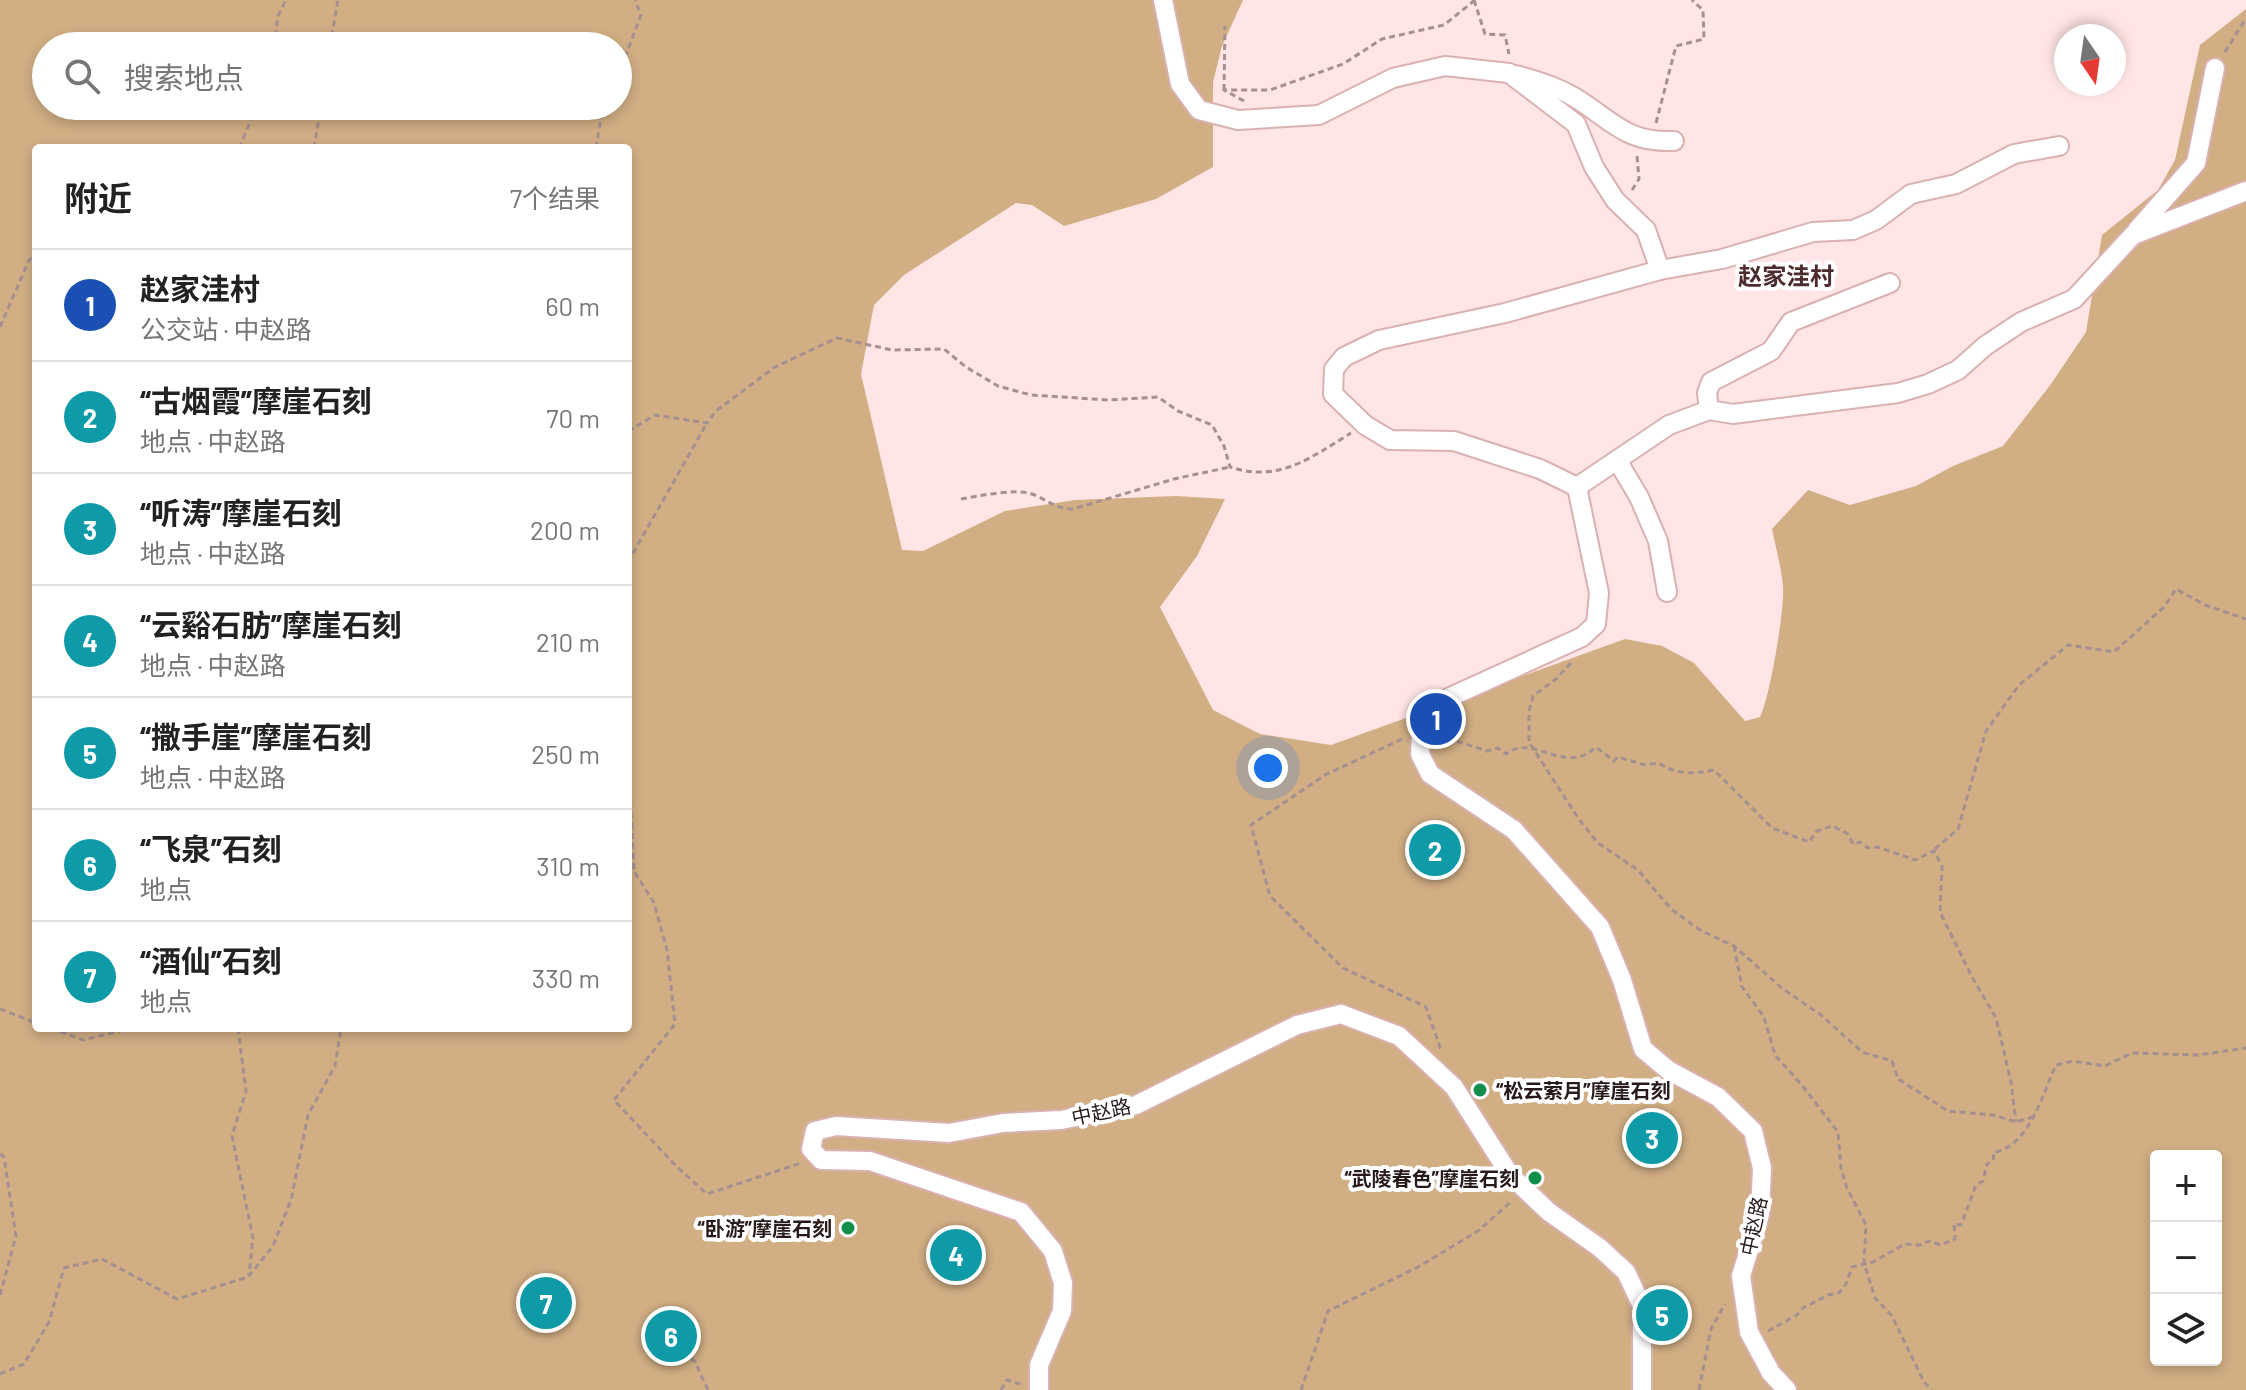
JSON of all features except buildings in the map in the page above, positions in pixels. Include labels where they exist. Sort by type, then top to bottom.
[{"type":"street","points":[[1163,0],[1180,84],[1199,110],[1238,120],[1319,115],[1393,78],[1445,66],[1509,73],[1541,81],[1573,97],[1626,134],[1643,139],[1674,141]]},
{"type":"street","points":[[1577,487],[1669,425],[1709,410],[1733,414],[1898,393],[1928,384],[1958,370],[1985,346],[2021,322],[2074,299],[2196,163],[2215,68]]},
{"type":"street","points":[[1509,73],[1576,124],[1594,167],[1621,206],[1646,230],[1660,270]]},
{"type":"street","points":[[1577,487],[1540,469],[1454,441],[1390,440],[1365,425],[1333,394],[1334,369],[1344,357],[1379,340],[1505,313],[1660,270],[1722,259],[1813,232],[1853,230],[1876,220],[1911,194],[1956,184],[2014,154],[2059,146]]},
{"type":"street","points":[[2133,235],[2246,191]]},
{"type":"street","points":[[1709,410],[1707,393],[1711,382],[1771,351],[1791,322],[1890,283]]},
{"type":"street","points":[[1617,460],[1639,497],[1658,541],[1667,592]]},
{"type":"street","points":[[1423,729],[1429,715],[1446,699],[1582,637],[1596,624],[1599,593],[1577,487]]},
{"type":"street","name":"中赵路","points":[[1423,729],[1420,754],[1430,774],[1514,830],[1600,927],[1622,980],[1643,1049],[1668,1070],[1718,1097],[1753,1131],[1762,1168],[1760,1214],[1741,1276],[1749,1332],[1771,1373],[1787,1390]]},
{"type":"street","name":"中赵路","points":[[819,1157],[811,1149],[815,1131],[836,1126],[949,1133],[1003,1123],[1061,1120],[1136,1105],[1297,1025],[1341,1014],[1399,1036],[1454,1087],[1510,1175],[1549,1212],[1600,1248],[1626,1272],[1642,1306],[1642,1390]]},
{"type":"street","points":[[819,1157],[821,1160],[870,1161],[1021,1212],[1053,1251],[1063,1283],[1062,1311],[1039,1365],[1039,1390]]},
{"type":"path","points":[[276,32],[278,16],[286,0]]},
{"type":"path","points":[[332,32],[338,0]]},
{"type":"path","points":[[632,39],[641,15],[635,0]]},
{"type":"path","points":[[1224,90],[1270,90],[1343,64],[1382,39],[1444,25],[1474,0],[1485,34],[1505,35],[1509,45],[1509,73]]},
{"type":"path","points":[[1621,206],[1639,179],[1643,139],[1676,46],[1704,39],[1703,10],[1692,0]]},
{"type":"path","points":[[2215,68],[2246,18]]},
{"type":"path","points":[[1224,90],[1225,26]]},
{"type":"path","points":[[1224,90],[1249,104]]},
{"type":"path","points":[[241,144],[251,120]]},
{"type":"path","points":[[315,144],[319,120]]},
{"type":"path","points":[[597,144],[601,120]]},
{"type":"path","points":[[0,327],[32,258]]},
{"type":"path","points":[[632,555],[716,411],[775,367],[837,338],[892,350],[944,349],[966,367],[998,386],[1031,395],[1109,400],[1158,397],[1178,411],[1212,425],[1224,446],[1230,467]]},
{"type":"path","points":[[632,429],[655,415],[707,423]]},
{"type":"path","points":[[961,499],[1029,493],[1058,509],[1073,509],[1174,479],[1230,467],[1248,473],[1274,473],[1302,463],[1365,425]]},
{"type":"path","points":[[1454,1087],[1426,1007],[1343,968],[1270,896],[1251,825],[1325,775],[1423,729],[1487,751],[1498,748],[1506,754],[1514,748],[1532,747],[1542,753],[1566,758],[1587,755],[1596,747],[1614,761],[1618,757],[1645,765],[1659,763],[1668,770],[1694,774],[1714,770],[1772,828],[1809,842],[1817,831],[1832,826],[1848,834],[1853,844],[1860,842],[1868,848],[1878,847],[1915,860],[1934,851],[1958,829],[1986,731],[2019,685],[2068,645],[2114,652],[2164,607],[2176,589],[2205,605],[2246,619]]},
{"type":"path","points":[[1562,645],[1572,661],[1533,696],[1529,711],[1529,742],[1560,793],[1598,843],[1638,870],[1671,909],[1700,930],[1734,946],[1862,1052],[1892,1061],[1898,1079],[1915,1092],[1948,1111],[1993,1115],[2016,1122],[2033,1117]]},
{"type":"path","points":[[632,832],[634,871],[654,903],[667,950],[675,1024],[614,1100],[707,1194],[819,1157]]},
{"type":"path","points":[[1934,851],[1942,866],[1940,912],[1996,1018],[2011,1082],[2016,1122]]},
{"type":"path","points":[[1734,946],[1742,987],[1764,1017],[1775,1055],[1838,1132],[1841,1169],[1866,1225],[1864,1263],[1875,1298],[1892,1316],[1924,1382],[1932,1390]]},
{"type":"path","points":[[0,1009],[32,1021]]},
{"type":"path","points":[[62,1032],[83,1040],[116,1032]]},
{"type":"path","points":[[239,1032],[246,1091],[232,1136],[253,1238],[248,1277]]},
{"type":"path","points":[[0,1374],[24,1364],[49,1322],[64,1268],[102,1259],[177,1299],[248,1277],[273,1246],[291,1200],[308,1115],[335,1066],[340,1032]]},
{"type":"path","points":[[1753,1339],[1815,1302],[1839,1293],[1852,1267],[1873,1262],[1905,1244],[1920,1245],[1929,1241],[1940,1245],[1955,1239],[1954,1224],[1961,1225],[1976,1185],[1983,1181],[1987,1164],[1993,1161],[1994,1152],[2006,1150],[2030,1125],[2056,1065],[2073,1061],[2105,1066],[2132,1053],[2198,1055],[2246,1048]]},
{"type":"path","points":[[0,1154],[4,1157],[16,1236],[0,1295]]},
{"type":"path","points":[[1301,1390],[1328,1311],[1418,1267],[1478,1231],[1525,1189]]},
{"type":"path","points":[[1699,1390],[1711,1329],[1726,1302]]},
{"type":"path","points":[[671,1336],[695,1362],[708,1390]]},
{"type":"path","points":[[1001,1390],[1007,1380],[1039,1390]]},
{"type":"shaded area","points":[[0,0],[1243,0],[1222,46],[1213,82],[1213,167],[1156,199],[1064,226],[1032,205],[1016,203],[904,275],[874,305],[861,374],[902,550],[923,551],[1005,511],[1075,500],[1176,496],[1225,499],[1197,556],[1160,607],[1213,710],[1260,734],[1331,745],[1625,639],[1662,646],[1694,663],[1745,721],[1760,717],[1772,673],[1783,597],[1772,529],[1808,490],[1850,505],[1916,486],[1953,466],[2003,446],[2086,332],[2102,235],[2158,190],[2175,160],[2200,45],[2246,9],[2246,1390],[0,1390]]},
{"type":"place","name":"赵家洼村","points":[[1436,719]]},
{"type":"place","name":"“古烟霞”摩崖石刻","points":[[1435,850]]},
{"type":"place","name":"“松云萦月”摩崖石刻","points":[[1480,1090]]},
{"type":"place","name":"“听涛”摩崖石刻","points":[[1652,1138]]},
{"type":"place","name":"“武陵春色”摩崖石刻","points":[[1535,1178]]},
{"type":"place","name":"“卧游”摩崖石刻","points":[[848,1228]]},
{"type":"place","name":"“云谿石肪”摩崖石刻","points":[[956,1255]]},
{"type":"place","name":"“酒仙”石刻","points":[[546,1303]]},
{"type":"place","name":"“撒手崖”摩崖石刻","points":[[1662,1315]]},
{"type":"place","name":"“飞泉”石刻","points":[[671,1336]]},
{"type":"district","name":"赵家洼村","points":[[1786,275]]}]
